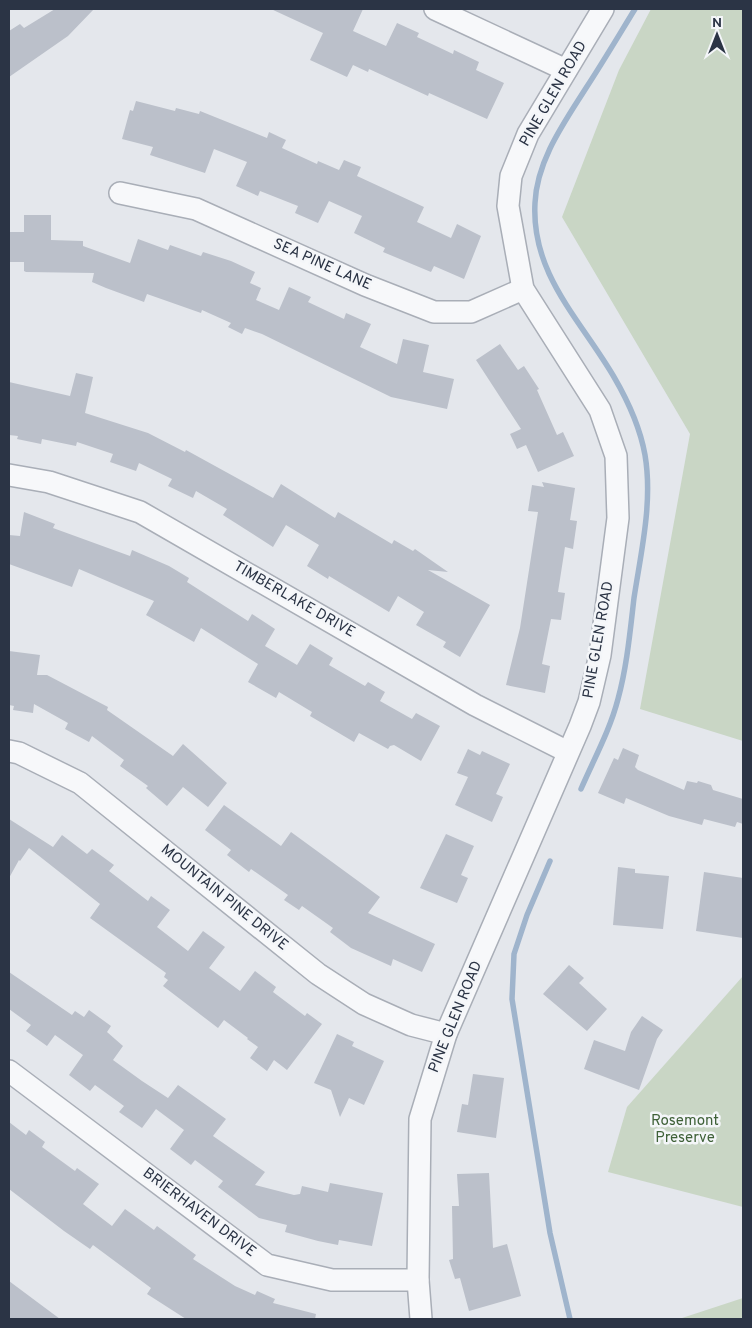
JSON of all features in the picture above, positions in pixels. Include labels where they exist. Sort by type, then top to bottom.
[{"type":"street","points":[[435,9],[566,70]]},
{"type":"street","name":"PINE GLEN ROAD","points":[[421,1319],[418,1280],[420,1119],[446,1034],[589,702],[600,655],[618,518],[616,456],[600,410],[523,289],[508,206],[511,176],[528,134],[603,9]]},
{"type":"street","name":"SEA PINE LANE","points":[[120,193],[196,209],[365,285],[434,312],[471,312],[523,289]]},
{"type":"street","name":"TIMBERLAKE DRIVE","points":[[9,475],[49,482],[140,512],[475,705],[568,752]]},
{"type":"street","name":"MOUNTAIN PINE DRIVE","points":[[9,751],[19,753],[80,783],[318,974],[364,1004],[411,1025],[446,1034]]},
{"type":"street","name":"BRIERHAVEN DRIVE","points":[[9,1071],[267,1264],[332,1280],[418,1280]]},
{"type":"green space","points":[[651,9],[743,9],[743,741],[640,709],[690,434],[562,217],[619,70]]},
{"type":"green space","name":"Rosemont Preserve","points":[[743,976],[743,1207],[608,1172],[627,1107]]},
{"type":"green space","points":[[743,1298],[743,1319],[682,1319],[682,1318]]},
{"type":"building","points":[[55,9],[94,9],[68,36],[9,77],[9,31],[20,24],[24,28]]},
{"type":"building","points":[[271,9],[363,9],[353,31],[386,46],[397,23],[419,33],[417,37],[453,54],[454,50],[479,62],[476,70],[504,83],[487,119],[429,93],[428,96],[369,69],[368,72],[353,65],[347,77],[310,60],[323,33]]},
{"type":"building","points":[[136,101],[175,111],[176,108],[199,114],[200,111],[267,138],[269,132],[286,140],[282,148],[317,164],[318,161],[339,170],[344,160],[361,167],[357,176],[424,207],[417,222],[451,238],[457,224],[481,236],[464,279],[434,266],[431,272],[383,252],[385,248],[354,233],[362,216],[329,201],[318,223],[295,213],[298,206],[260,191],[258,196],[236,186],[247,162],[214,149],[205,173],[150,155],[153,147],[122,139],[130,110],[133,111]]},
{"type":"building","points":[[24,215],[51,215],[51,240],[83,241],[83,246],[130,263],[138,239],[168,250],[170,245],[201,256],[203,252],[231,261],[255,272],[250,283],[261,288],[256,300],[279,310],[289,287],[311,297],[308,302],[344,319],[346,313],[371,324],[360,347],[397,364],[403,339],[429,345],[423,372],[454,379],[447,409],[391,397],[262,334],[245,328],[242,334],[228,327],[231,323],[202,310],[201,313],[147,294],[144,302],[106,288],[92,282],[94,273],[26,272],[24,271],[24,262],[9,262],[9,232],[24,232]]},
{"type":"building","points":[[500,344],[518,370],[524,366],[539,389],[537,390],[557,435],[563,432],[574,456],[538,472],[526,445],[517,449],[510,434],[521,429],[476,360]]},
{"type":"building","points":[[76,373],[93,377],[85,413],[148,433],[185,452],[186,450],[273,498],[281,484],[335,518],[338,512],[392,544],[394,540],[413,551],[415,549],[448,572],[428,570],[490,605],[460,657],[443,647],[446,642],[416,625],[424,612],[398,596],[389,612],[329,576],[328,579],[307,566],[319,545],[286,525],[273,547],[223,515],[227,509],[196,491],[193,498],[168,486],[172,479],[139,463],[136,471],[110,462],[113,454],[77,442],[76,446],[42,439],[41,444],[17,439],[18,436],[9,435],[9,382],[70,396]]},
{"type":"building","points":[[542,482],[575,488],[570,520],[577,521],[573,549],[565,547],[558,592],[565,593],[561,620],[551,619],[542,664],[550,666],[545,693],[506,685],[520,628],[538,512],[528,511],[532,485],[544,487]]},
{"type":"building","points":[[24,512],[55,524],[53,528],[130,556],[132,550],[169,566],[189,578],[187,582],[248,621],[252,614],[275,629],[265,646],[297,665],[310,644],[333,658],[329,665],[365,686],[368,682],[385,692],[380,701],[412,719],[416,713],[440,726],[421,761],[394,745],[388,749],[359,733],[354,742],[310,716],[312,712],[279,692],[276,698],[248,682],[258,664],[201,628],[194,642],[146,615],[154,601],[79,569],[72,587],[9,564],[9,535],[20,536]]},
{"type":"building","points":[[9,651],[40,655],[37,675],[47,675],[108,707],[107,710],[173,756],[183,744],[227,783],[208,807],[183,787],[167,806],[146,788],[148,786],[120,766],[124,760],[92,736],[89,742],[65,729],[68,723],[34,704],[33,713],[13,710],[14,706],[9,705]]},
{"type":"building","points":[[623,748],[639,755],[635,767],[638,770],[684,790],[687,781],[697,783],[698,781],[711,785],[713,790],[743,799],[743,824],[737,822],[735,827],[704,819],[702,825],[669,816],[626,798],[624,804],[598,793],[614,758],[618,760]]},
{"type":"building","points":[[468,749],[480,755],[482,751],[510,764],[496,794],[503,797],[492,822],[455,805],[468,777],[457,773]]},
{"type":"building","points":[[224,805],[281,846],[291,832],[380,897],[368,913],[435,944],[422,972],[393,959],[391,966],[351,948],[330,932],[333,928],[302,906],[299,910],[284,900],[288,895],[251,869],[249,872],[227,855],[231,850],[205,830]]},
{"type":"building","points":[[9,819],[53,847],[62,835],[87,854],[92,849],[114,865],[109,871],[148,901],[151,896],[170,910],[157,927],[188,951],[203,931],[225,947],[209,968],[240,991],[255,971],[276,987],[273,992],[305,1016],[307,1013],[322,1024],[287,1070],[274,1060],[267,1071],[250,1058],[258,1047],[248,1038],[224,1020],[218,1028],[163,986],[168,980],[164,977],[166,973],[90,918],[100,904],[29,848],[19,860],[9,878]]},
{"type":"building","points":[[446,834],[474,846],[461,875],[468,878],[457,903],[420,888]]},
{"type":"building","points":[[618,867],[635,869],[635,873],[669,876],[663,929],[613,925]]},
{"type":"building","points":[[704,872],[743,878],[743,938],[696,931]]},
{"type":"building","points":[[569,965],[584,978],[579,983],[607,1009],[587,1031],[543,994]]},
{"type":"building","points":[[9,972],[72,1015],[75,1011],[84,1017],[89,1010],[111,1026],[107,1032],[123,1046],[113,1060],[142,1081],[168,1098],[178,1085],[226,1119],[213,1136],[265,1172],[255,1185],[294,1195],[300,1194],[302,1186],[328,1192],[330,1183],[383,1193],[372,1246],[339,1240],[338,1245],[318,1241],[285,1232],[287,1225],[259,1218],[218,1187],[223,1181],[195,1160],[191,1165],[170,1149],[184,1130],[156,1109],[142,1128],[119,1112],[124,1106],[95,1085],[90,1091],[69,1075],[83,1055],[55,1035],[47,1046],[26,1031],[31,1025],[9,1009]]},
{"type":"building","points":[[642,1016],[663,1030],[657,1039],[639,1090],[584,1069],[594,1040],[625,1051],[631,1032]]},
{"type":"building","points":[[337,1034],[354,1042],[352,1046],[384,1061],[364,1105],[349,1098],[340,1117],[331,1090],[314,1083]]},
{"type":"building","points":[[473,1074],[504,1078],[496,1138],[457,1132],[462,1104],[468,1105]]},
{"type":"building","points":[[9,1122],[26,1135],[29,1130],[45,1142],[42,1147],[75,1171],[77,1168],[99,1184],[83,1204],[112,1226],[125,1209],[154,1230],[157,1226],[196,1255],[193,1259],[235,1286],[255,1295],[257,1291],[275,1299],[273,1303],[316,1314],[315,1319],[186,1319],[147,1294],[151,1288],[93,1245],[90,1249],[64,1231],[9,1189]]},
{"type":"building","points":[[489,1173],[493,1248],[507,1244],[521,1296],[469,1311],[460,1278],[455,1279],[449,1260],[453,1259],[452,1206],[459,1206],[457,1174]]},
{"type":"building","points":[[9,1281],[60,1319],[9,1319]]},
{"type":"waterway","points":[[581,789],[611,722],[624,674],[645,527],[648,491],[647,473],[640,434],[624,395],[601,356],[560,295],[549,274],[541,252],[536,228],[535,203],[541,172],[553,142],[635,9]]},
{"type":"waterway","points":[[550,861],[527,915],[514,954],[512,999],[550,1233],[570,1319]]}]
